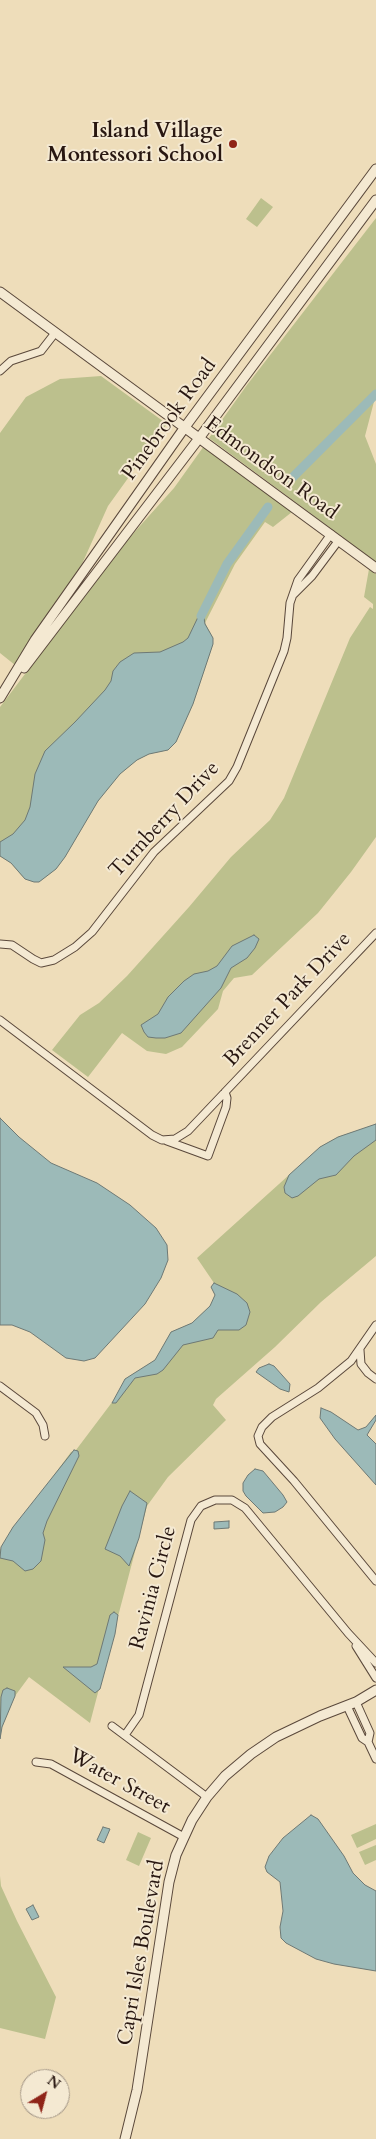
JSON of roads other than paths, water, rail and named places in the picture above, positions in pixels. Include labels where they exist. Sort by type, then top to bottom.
[{"type":"street","name":"Pinebrook Road","points":[[0,699],[35,640],[185,427],[376,169]]},
{"type":"street","name":"Pinebrook Road","points":[[0,699],[200,438],[376,200]]},
{"type":"street","name":"Edmondson Road","points":[[0,292],[376,568]]},
{"type":"street","points":[[0,371],[11,361],[41,351],[55,333]]},
{"type":"street","name":"Turnberry Drive","points":[[0,944],[12,945],[41,963],[54,960],[75,947],[95,927],[154,852],[223,787],[237,767],[284,651],[288,638],[289,608],[301,574],[331,534]]},
{"type":"street","points":[[292,596],[308,581],[339,540]]},
{"type":"street","name":"Brenner Park Drive","points":[[162,1140],[175,1139],[184,1135],[376,933]]},
{"type":"street","name":"Brenner Park Drive","points":[[0,1020],[152,1135],[208,1156],[226,1107],[227,1098],[225,1092]]},
{"type":"street","points":[[376,1325],[351,1361],[328,1380],[266,1422],[259,1431],[258,1440],[376,1581]]},
{"type":"street","points":[[360,1350],[361,1364],[376,1379]]},
{"type":"street","points":[[0,1386],[36,1413],[43,1425],[46,1436]]},
{"type":"street","name":"Ravinia Circle","points":[[125,1735],[139,1715],[191,1520],[197,1510],[210,1501],[227,1500],[245,1508],[348,1633],[376,1662]]},
{"type":"street","name":"Ravinia Circle","points":[[348,1633],[376,1678]]},
{"type":"street","name":"Capri Isles Boulevard","points":[[125,2139],[137,2090],[169,1882],[184,1837],[207,1797],[235,1767],[268,1741],[320,1716],[356,1702],[376,1690]]},
{"type":"street","points":[[356,1702],[370,1733],[368,1742],[376,1759]]},
{"type":"street","points":[[347,1706],[362,1739],[368,1742]]},
{"type":"street","points":[[112,1726],[207,1797]]},
{"type":"street","name":"Water Street","points":[[36,1762],[51,1764],[184,1837]]},
{"type":"water","points":[[199,615],[204,618],[205,624],[213,638],[213,644],[193,704],[176,742],[168,750],[149,754],[137,760],[120,774],[98,801],[56,869],[39,882],[25,879],[11,863],[0,856],[0,842],[13,834],[25,820],[30,807],[35,774],[45,751],[105,690],[111,681],[113,671],[120,662],[134,653],[160,652],[183,642],[188,638]]},
{"type":"water","points":[[254,935],[259,939],[255,948],[247,958],[231,968],[221,988],[181,1033],[165,1038],[148,1037],[141,1025],[158,1014],[168,997],[184,981],[194,974],[208,971],[217,966],[232,946]]},
{"type":"water","points":[[0,1118],[19,1137],[51,1163],[97,1183],[130,1205],[156,1228],[167,1245],[168,1260],[161,1278],[145,1304],[95,1358],[84,1361],[66,1358],[30,1332],[12,1325],[0,1325]]},
{"type":"water","points":[[376,1124],[376,1140],[354,1156],[336,1175],[319,1179],[298,1196],[292,1198],[285,1193],[284,1187],[289,1175],[320,1147],[338,1137]]},
{"type":"water","points":[[214,1283],[237,1294],[247,1303],[250,1312],[246,1325],[239,1330],[218,1330],[213,1338],[183,1345],[163,1370],[157,1374],[135,1378],[116,1403],[112,1403],[125,1379],[155,1360],[171,1332],[192,1323],[210,1306],[215,1295],[211,1287]]},
{"type":"water","points":[[269,1364],[274,1366],[290,1384],[289,1392],[280,1389],[256,1372],[259,1368]]},
{"type":"water","points":[[321,1408],[331,1412],[358,1430],[366,1427],[376,1415],[376,1420],[367,1435],[376,1444],[376,1485],[335,1439],[320,1418]]},
{"type":"water","points":[[74,1450],[78,1451],[79,1456],[47,1521],[43,1533],[45,1540],[41,1561],[33,1569],[25,1571],[13,1561],[0,1558],[1,1547],[13,1527]]},
{"type":"water","points":[[255,1469],[263,1471],[287,1502],[275,1512],[263,1513],[243,1491],[243,1483]]},
{"type":"water","points":[[130,1491],[147,1503],[139,1538],[129,1566],[120,1556],[105,1549]]},
{"type":"water","points":[[229,1521],[229,1528],[214,1529],[214,1522]]},
{"type":"water","points":[[114,1612],[118,1615],[115,1634],[100,1689],[95,1693],[63,1667],[91,1667],[97,1664],[110,1615]]},
{"type":"water","points":[[7,1688],[15,1691],[15,1696],[2,1727],[0,1739],[1,1697],[3,1690]]},
{"type":"water","points":[[311,1815],[318,1819],[344,1856],[353,1873],[365,1885],[376,1891],[376,1971],[316,1959],[286,1943],[281,1938],[280,1927],[283,1911],[280,1882],[267,1872],[265,1867],[269,1856],[283,1838]]},
{"type":"water","points":[[103,1827],[110,1829],[104,1843],[97,1840]]},
{"type":"water","points":[[33,1905],[39,1917],[32,1920],[26,1909]]},
{"type":"waterway","points":[[291,479],[376,394]]},
{"type":"waterway","points":[[201,616],[227,564],[268,507]]},
{"type":"place","name":"Island Village Montessori School","points":[[233,144]]}]
